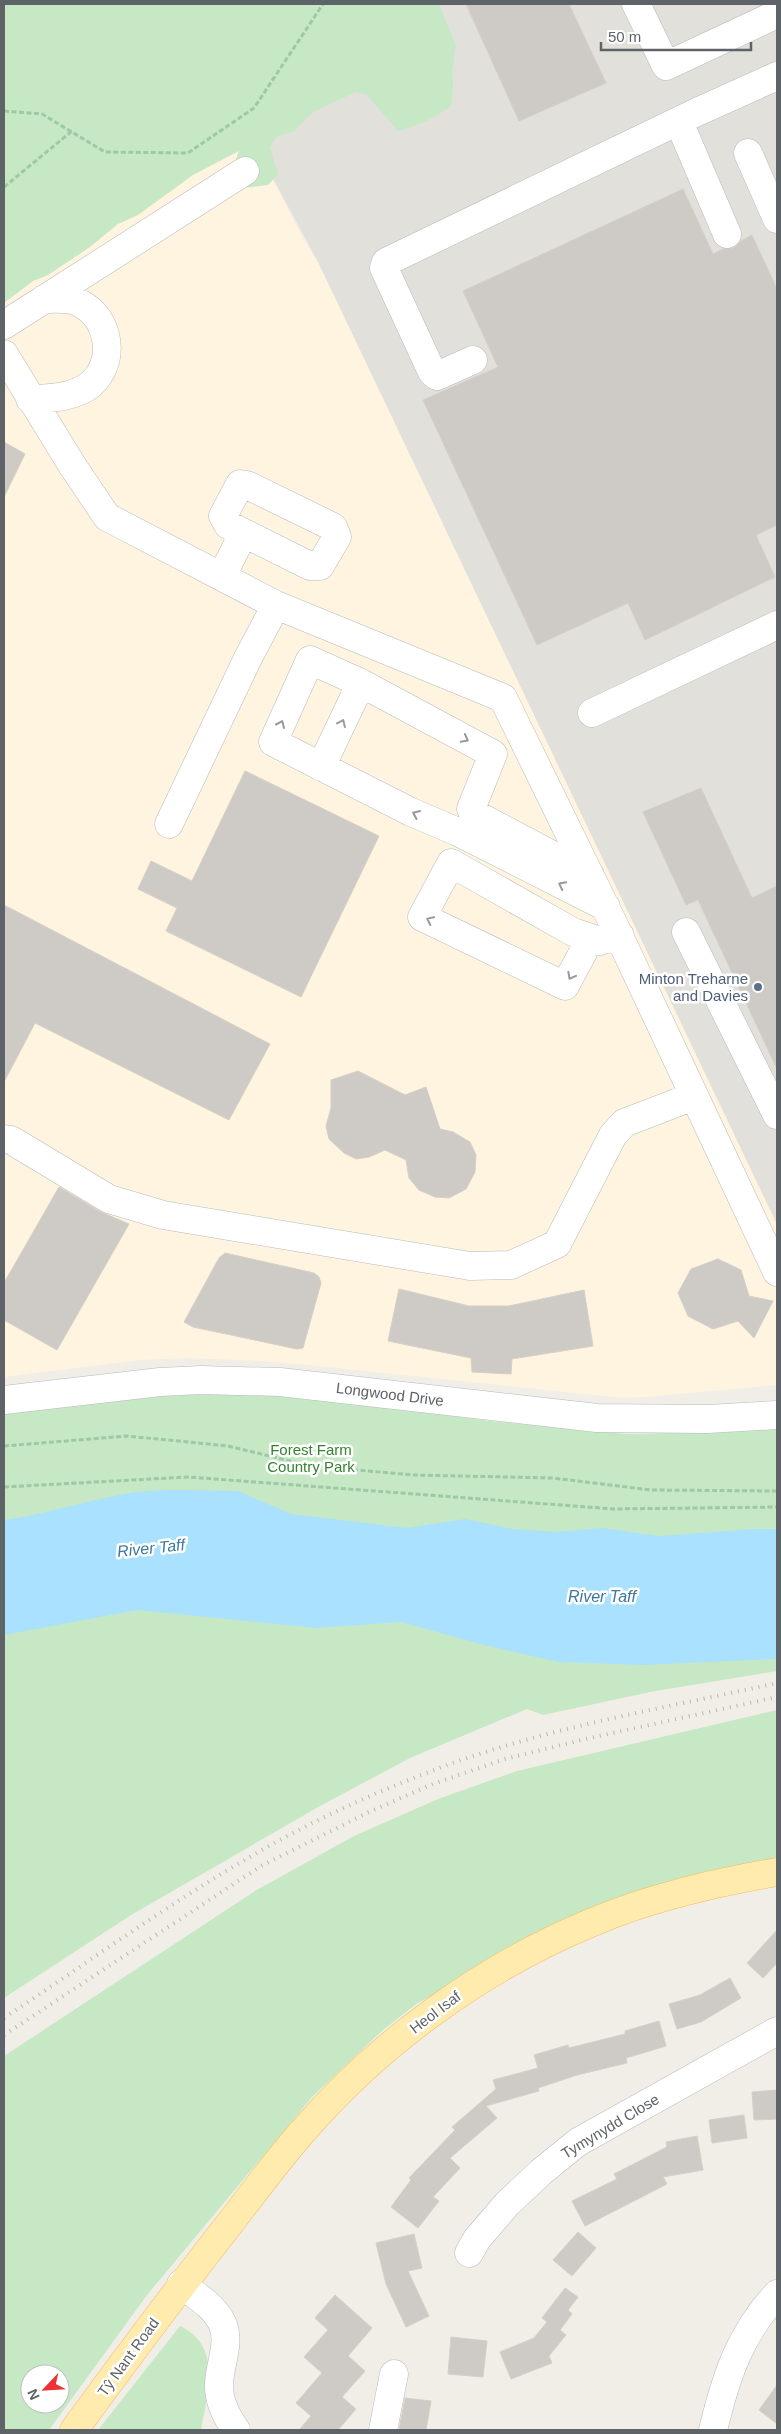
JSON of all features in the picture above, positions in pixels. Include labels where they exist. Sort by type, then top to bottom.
[{"type":"main road","name":"Heol Isaf","points":[[181,2284],[304,2129],[391,2046],[458,1994],[526,1954],[593,1922],[679,1892],[777,1872]]},
{"type":"main road","name":"Tŷ Nant Road","points":[[74,2430],[181,2284]]},
{"type":"street","points":[[636,4],[666,66],[777,14]]},
{"type":"street","points":[[473,360],[437,376],[432,372],[384,268],[386,262],[777,76]]},
{"type":"street","points":[[679,122],[727,234]]},
{"type":"street","points":[[748,153],[777,219]]},
{"type":"street","points":[[4,325],[245,172]]},
{"type":"street","points":[[30,399],[58,399],[76,392],[94,381],[107,358],[107,336],[92,311],[74,300],[44,299]]},
{"type":"street","points":[[4,354],[30,399],[107,517],[276,605],[502,698],[606,907],[610,939],[694,1096],[777,1272]]},
{"type":"street","points":[[222,576],[243,534]]},
{"type":"street","points":[[169,824],[248,658],[276,605]]},
{"type":"street","points":[[592,713],[777,626]]},
{"type":"street","points":[[590,875],[473,813],[472,809],[493,754],[360,683],[310,660],[273,742],[606,907]]},
{"type":"street","points":[[321,767],[360,683]]},
{"type":"street","points":[[451,863],[573,932],[610,939],[588,943],[565,986],[422,917],[451,863]]},
{"type":"street","points":[[686,932],[777,1115]]},
{"type":"street","points":[[4,1138],[11,1140],[110,1199],[163,1215],[470,1266],[510,1265],[557,1244],[613,1135],[624,1123],[694,1096]]},
{"type":"street","name":"Longwood Drive","points":[[4,1400],[151,1383],[232,1380],[280,1382],[597,1418],[707,1419],[777,1415]]},
{"type":"street","name":"Tymynydd Close","points":[[469,2253],[477,2239],[507,2204],[578,2142],[777,2031]]},
{"type":"street","points":[[181,2284],[207,2304],[223,2325],[226,2340],[219,2393],[222,2406],[236,2430]]},
{"type":"street","points":[[713,2430],[734,2359],[753,2324],[777,2294]]},
{"type":"street","points":[[383,2430],[394,2374]]},
{"type":"path","points":[[4,111],[42,114],[105,152],[188,153],[254,108],[323,4]]},
{"type":"path","points":[[4,187],[72,132]]},
{"type":"path","points":[[4,1446],[127,1436],[228,1446],[311,1466],[404,1474],[553,1478],[651,1490],[777,1491]]},
{"type":"path","points":[[4,1488],[188,1477],[614,1509],[777,1506]]},
{"type":"shaded area","points":[[426,4],[777,4],[777,1224],[318,262],[249,134]]},
{"type":"shaded area","points":[[249,134],[303,238],[318,262],[777,1225],[777,1385],[622,1398],[308,1365],[184,1358],[141,1360],[4,1377],[4,291]]},
{"type":"green space","points":[[4,4],[439,4],[456,46],[452,73],[451,106],[426,121],[398,131],[367,95],[356,92],[313,112],[294,131],[276,137],[270,148],[278,174],[268,185],[243,188],[231,173],[239,151],[193,175],[138,215],[118,224],[90,247],[48,275],[33,281],[4,303]]},
{"type":"green space","name":"Forest Farm Country Park","points":[[4,1391],[133,1395],[209,1393],[297,1396],[490,1421],[626,1434],[750,1431],[760,1430],[777,1423],[777,1556],[727,1536],[591,1537],[429,1533],[324,1527],[166,1491],[120,1495],[4,1528]]},
{"type":"green space","points":[[114,1601],[777,1645],[777,1671],[655,1691],[543,1715],[527,1709],[410,1758],[320,1806],[131,1915],[4,1998],[4,1612]]},
{"type":"green space","points":[[777,1710],[777,1864],[458,1985],[419,2002],[383,2030],[313,2096],[147,2295],[70,2401],[70,2364],[20,2364],[20,2414],[61,2414],[49,2430],[4,2430],[4,2056],[255,1891],[354,1836],[438,1799],[517,1771]]},
{"type":"green space","points":[[180,2326],[193,2335],[202,2346],[207,2358],[209,2372],[208,2387],[201,2430],[98,2430]]},
{"type":"water","name":"River Taff","points":[[149,1491],[238,1491],[291,1514],[407,1528],[465,1519],[513,1529],[555,1532],[602,1528],[659,1536],[777,1529],[777,1659],[643,1665],[558,1662],[480,1644],[401,1622],[316,1628],[137,1610],[4,1635],[4,1520],[105,1498]]},
{"type":"building","points":[[466,4],[569,4],[606,83],[519,121]]},
{"type":"building","points":[[683,189],[713,254],[723,249],[734,248],[741,241],[752,235],[777,289],[777,525],[756,535],[775,577],[645,640],[628,603],[537,645],[423,400],[498,367],[463,291]]},
{"type":"building","points":[[4,442],[25,454],[4,497]]},
{"type":"building","points":[[245,771],[379,836],[301,997],[166,931],[177,908],[138,889],[151,861],[192,881]]},
{"type":"building","points":[[701,788],[752,898],[777,886],[777,1069],[698,900],[686,905],[643,812]]},
{"type":"building","points":[[4,905],[270,1044],[229,1120],[35,1023],[4,1082]]},
{"type":"building","points":[[358,1071],[405,1095],[426,1087],[440,1129],[453,1132],[470,1142],[476,1155],[475,1172],[466,1189],[449,1198],[435,1197],[419,1190],[409,1178],[406,1160],[385,1150],[369,1157],[356,1159],[344,1153],[329,1139],[326,1126],[331,1108],[331,1080]]},
{"type":"building","points":[[59,1187],[101,1212],[129,1224],[57,1350],[4,1320],[4,1283]]},
{"type":"building","points":[[225,1253],[314,1273],[319,1277],[321,1283],[303,1348],[297,1349],[193,1327],[184,1322],[219,1258]]},
{"type":"building","points":[[718,1259],[741,1270],[749,1296],[773,1301],[754,1338],[738,1321],[713,1329],[688,1316],[678,1293],[691,1269]]},
{"type":"building","points":[[399,1289],[469,1306],[509,1306],[584,1290],[593,1346],[512,1359],[511,1374],[472,1372],[471,1358],[388,1341]]},
{"type":"building","points":[[777,1930],[777,1963],[763,1978],[747,1963]]},
{"type":"building","points":[[730,1978],[741,1998],[701,2022],[677,2029],[669,2004],[700,1995]]},
{"type":"building","points":[[659,2021],[666,2046],[626,2058],[627,2063],[577,2075],[538,2088],[539,2091],[486,2106],[497,2118],[450,2158],[460,2168],[433,2197],[439,2201],[418,2228],[391,2207],[411,2180],[409,2178],[455,2130],[452,2127],[496,2089],[493,2080],[538,2068],[534,2055],[568,2045],[569,2048],[625,2034],[625,2031]]},
{"type":"building","points":[[777,2090],[777,2119],[754,2120],[752,2092]]},
{"type":"building","points":[[744,2115],[747,2138],[712,2143],[709,2120]]},
{"type":"building","points":[[697,2136],[703,2170],[663,2177],[667,2184],[585,2226],[572,2201],[617,2179],[614,2174],[667,2147],[666,2142]]},
{"type":"building","points":[[578,2232],[596,2248],[572,2276],[553,2260]]},
{"type":"building","points":[[414,2234],[422,2268],[408,2271],[429,2316],[406,2327],[386,2284],[376,2243]]},
{"type":"building","points":[[565,2288],[578,2297],[568,2310],[572,2314],[560,2330],[566,2335],[549,2356],[552,2363],[511,2379],[500,2352],[534,2338],[547,2322],[542,2318]]},
{"type":"building","points":[[335,2295],[372,2328],[348,2356],[365,2371],[342,2397],[356,2409],[338,2430],[299,2430],[311,2416],[296,2403],[322,2373],[304,2357],[328,2330],[315,2318]]},
{"type":"building","points":[[451,2337],[487,2341],[483,2377],[448,2374]]},
{"type":"building","points":[[777,2385],[777,2424],[759,2410]]},
{"type":"building","points":[[405,2398],[431,2401],[426,2430],[399,2430]]},
{"type":"railway","points":[[4,2018],[159,1913],[223,1873],[318,1820],[384,1790],[471,1757],[558,1731],[777,1683]]},
{"type":"railway","points":[[4,2035],[261,1866],[369,1812],[433,1784],[505,1759],[590,1738],[777,1697]]},
{"type":"place","name":"Minton Treharne and Davies","points":[[758,987]]}]
